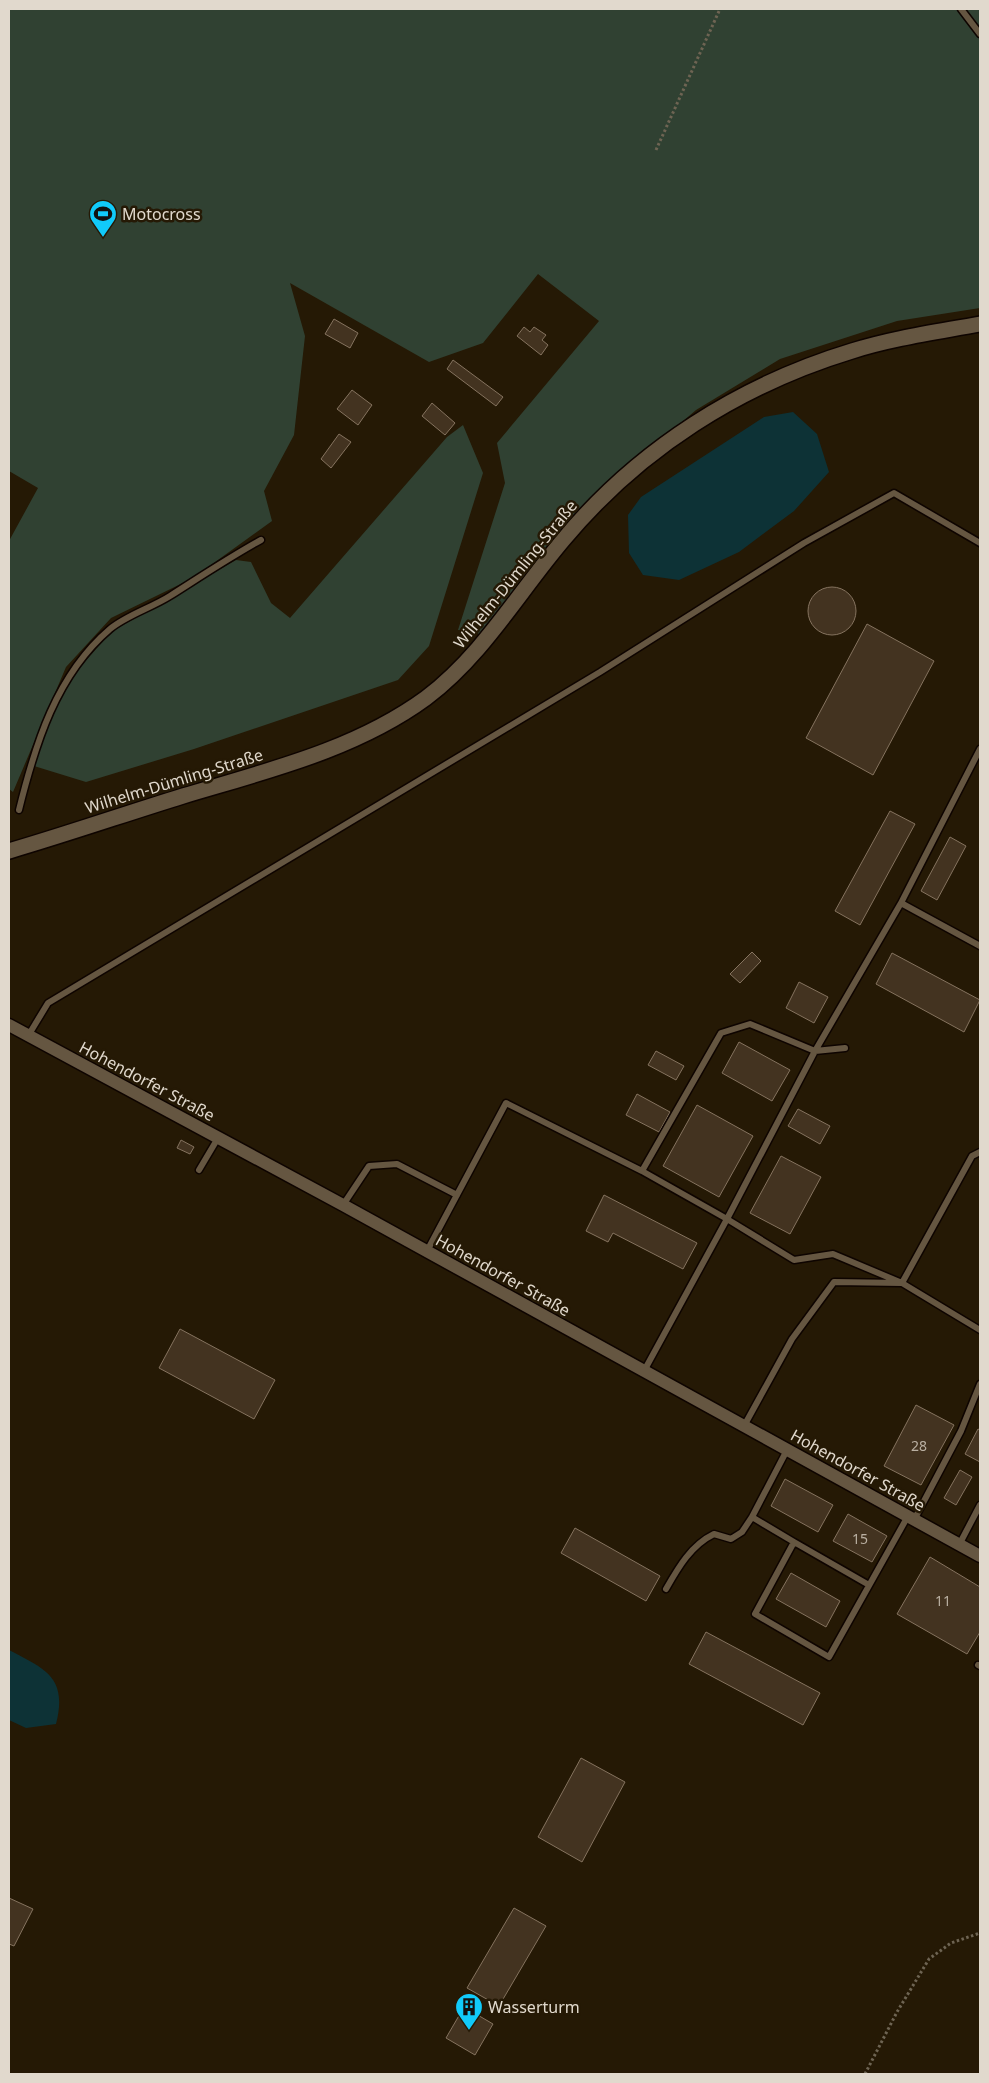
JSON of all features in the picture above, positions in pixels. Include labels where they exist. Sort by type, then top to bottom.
[{"type":"street","name":"Wilhelm-Dümling-Straße","points":[[9,851],[309,757],[372,731],[425,698],[459,669],[489,637],[563,540],[592,507],[629,472],[672,438],[706,415],[804,367],[854,350],[980,324]]},
{"type":"street","name":"Hohendorfer Straße","points":[[9,1025],[343,1205],[980,1556]]},
{"type":"lane","points":[[961,9],[980,34]]},
{"type":"lane","points":[[28,1036],[48,1003],[600,672],[804,543],[894,493],[980,543]]},
{"type":"lane","points":[[19,810],[27,778],[47,718],[70,673],[111,629],[168,597],[261,540]]},
{"type":"lane","points":[[644,1371],[727,1219],[815,1051],[901,903],[980,749]]},
{"type":"lane","points":[[901,903],[980,946]]},
{"type":"lane","points":[[642,1172],[721,1033],[750,1024],[815,1051],[845,1048]]},
{"type":"lane","points":[[427,1251],[506,1103],[642,1172],[727,1219],[794,1260],[833,1254],[902,1283],[980,1330]]},
{"type":"lane","points":[[199,1170],[218,1138]]},
{"type":"lane","points":[[902,1283],[972,1156],[980,1152]]},
{"type":"lane","points":[[343,1205],[369,1166],[397,1164],[457,1195]]},
{"type":"lane","points":[[744,1426],[792,1340],[834,1282],[902,1283]]},
{"type":"lane","points":[[794,1542],[756,1614],[829,1656],[869,1584],[911,1518],[961,1430],[980,1384]]},
{"type":"lane","points":[[666,1589],[684,1560],[705,1538],[714,1534],[731,1539],[742,1532],[752,1517],[787,1450]]},
{"type":"lane","points":[[959,1545],[980,1505]]},
{"type":"lane","points":[[752,1517],[869,1584]]},
{"type":"path","points":[[656,150],[720,9]]},
{"type":"path","points":[[865,2074],[896,2012],[929,1959],[951,1943],[980,1933]]},
{"type":"green space","points":[[9,9],[980,9],[980,308],[897,321],[780,359],[696,410],[582,508],[485,638],[476,632],[458,630],[505,483],[497,443],[599,321],[538,274],[483,343],[429,362],[290,283],[305,336],[294,435],[264,491],[272,521],[193,578],[111,618],[66,667],[13,792],[9,789],[9,541],[38,488],[9,471]]},
{"type":"green space","points":[[463,425],[483,473],[429,646],[398,680],[194,749],[86,782],[34,766],[50,717],[74,674],[111,632],[236,560],[251,562],[271,603],[290,618],[447,437]]},
{"type":"water","points":[[793,412],[817,434],[829,472],[794,511],[739,552],[679,580],[643,575],[629,553],[628,515],[641,497],[764,417]]},
{"type":"water","points":[[9,1650],[43,1669],[56,1685],[59,1695],[59,1708],[56,1724],[26,1728],[9,1720]]},
{"type":"building","points":[[334,319],[358,333],[350,348],[325,334]]},
{"type":"building","points":[[524,327],[530,332],[534,327],[546,335],[542,340],[548,345],[541,355],[517,336]]},
{"type":"building","points":[[453,360],[503,397],[496,406],[447,369]]},
{"type":"building","points":[[352,390],[372,405],[358,425],[337,409]]},
{"type":"building","points":[[432,403],[455,423],[445,435],[422,416]]},
{"type":"building","points":[[339,434],[351,442],[331,468],[321,459]]},
{"type":"building","points":[[827,587],[837,587],[849,594],[856,606],[856,616],[849,628],[837,635],[827,635],[819,631],[812,624],[808,616],[808,606],[812,598],[819,591]]},
{"type":"building","points":[[867,624],[934,661],[873,775],[806,738]]},
{"type":"building","points":[[890,811],[915,824],[860,925],[835,911]]},
{"type":"building","points":[[950,837],[966,846],[937,900],[921,891]]},
{"type":"building","points":[[752,952],[761,961],[740,983],[730,974]]},
{"type":"building","points":[[892,953],[980,1000],[964,1032],[876,984]]},
{"type":"building","points":[[799,982],[828,997],[814,1023],[786,1008]]},
{"type":"building","points":[[739,1042],[790,1070],[772,1101],[722,1073]]},
{"type":"building","points":[[656,1051],[684,1066],[676,1080],[648,1065]]},
{"type":"building","points":[[637,1094],[670,1112],[659,1132],[626,1115]]},
{"type":"building","points":[[697,1105],[753,1136],[719,1197],[663,1166]]},
{"type":"building","points":[[798,1109],[830,1126],[820,1144],[788,1126]]},
{"type":"building","points":[[181,1140],[194,1147],[190,1154],[177,1148]]},
{"type":"building","points":[[781,1156],[821,1177],[790,1234],[750,1213]]},
{"type":"building","points":[[604,1195],[697,1243],[683,1269],[613,1233],[608,1242],[586,1231]]},
{"type":"building","points":[[180,1329],[275,1380],[254,1419],[159,1368]]},
{"type":"building","points":[[916,1405],[954,1425],[921,1485],[884,1466]]},
{"type":"building","points":[[978,1429],[980,1430],[980,1462],[965,1454]]},
{"type":"building","points":[[960,1470],[972,1477],[956,1505],[944,1498]]},
{"type":"building","points":[[785,1479],[833,1505],[818,1532],[771,1506]]},
{"type":"building","points":[[848,1514],[887,1536],[872,1562],[833,1541]]},
{"type":"building","points":[[575,1528],[660,1576],[646,1601],[561,1553]]},
{"type":"building","points":[[930,1557],[980,1587],[980,1632],[967,1654],[897,1614]]},
{"type":"building","points":[[791,1573],[840,1601],[826,1627],[776,1599]]},
{"type":"building","points":[[706,1632],[820,1693],[803,1725],[689,1664]]},
{"type":"building","points":[[581,1758],[625,1782],[582,1862],[538,1837]]},
{"type":"building","points":[[9,1898],[33,1909],[14,1946],[9,1944]]},
{"type":"building","points":[[514,1908],[546,1926],[499,2006],[467,1988]]},
{"type":"building","name":"Wasserturm","points":[[464,2007],[493,2024],[475,2055],[446,2038]]},
{"type":"place","name":"Motocross","points":[[103,238]]},
{"type":"place","name":"Wasserturm","points":[[469,2031]]}]
